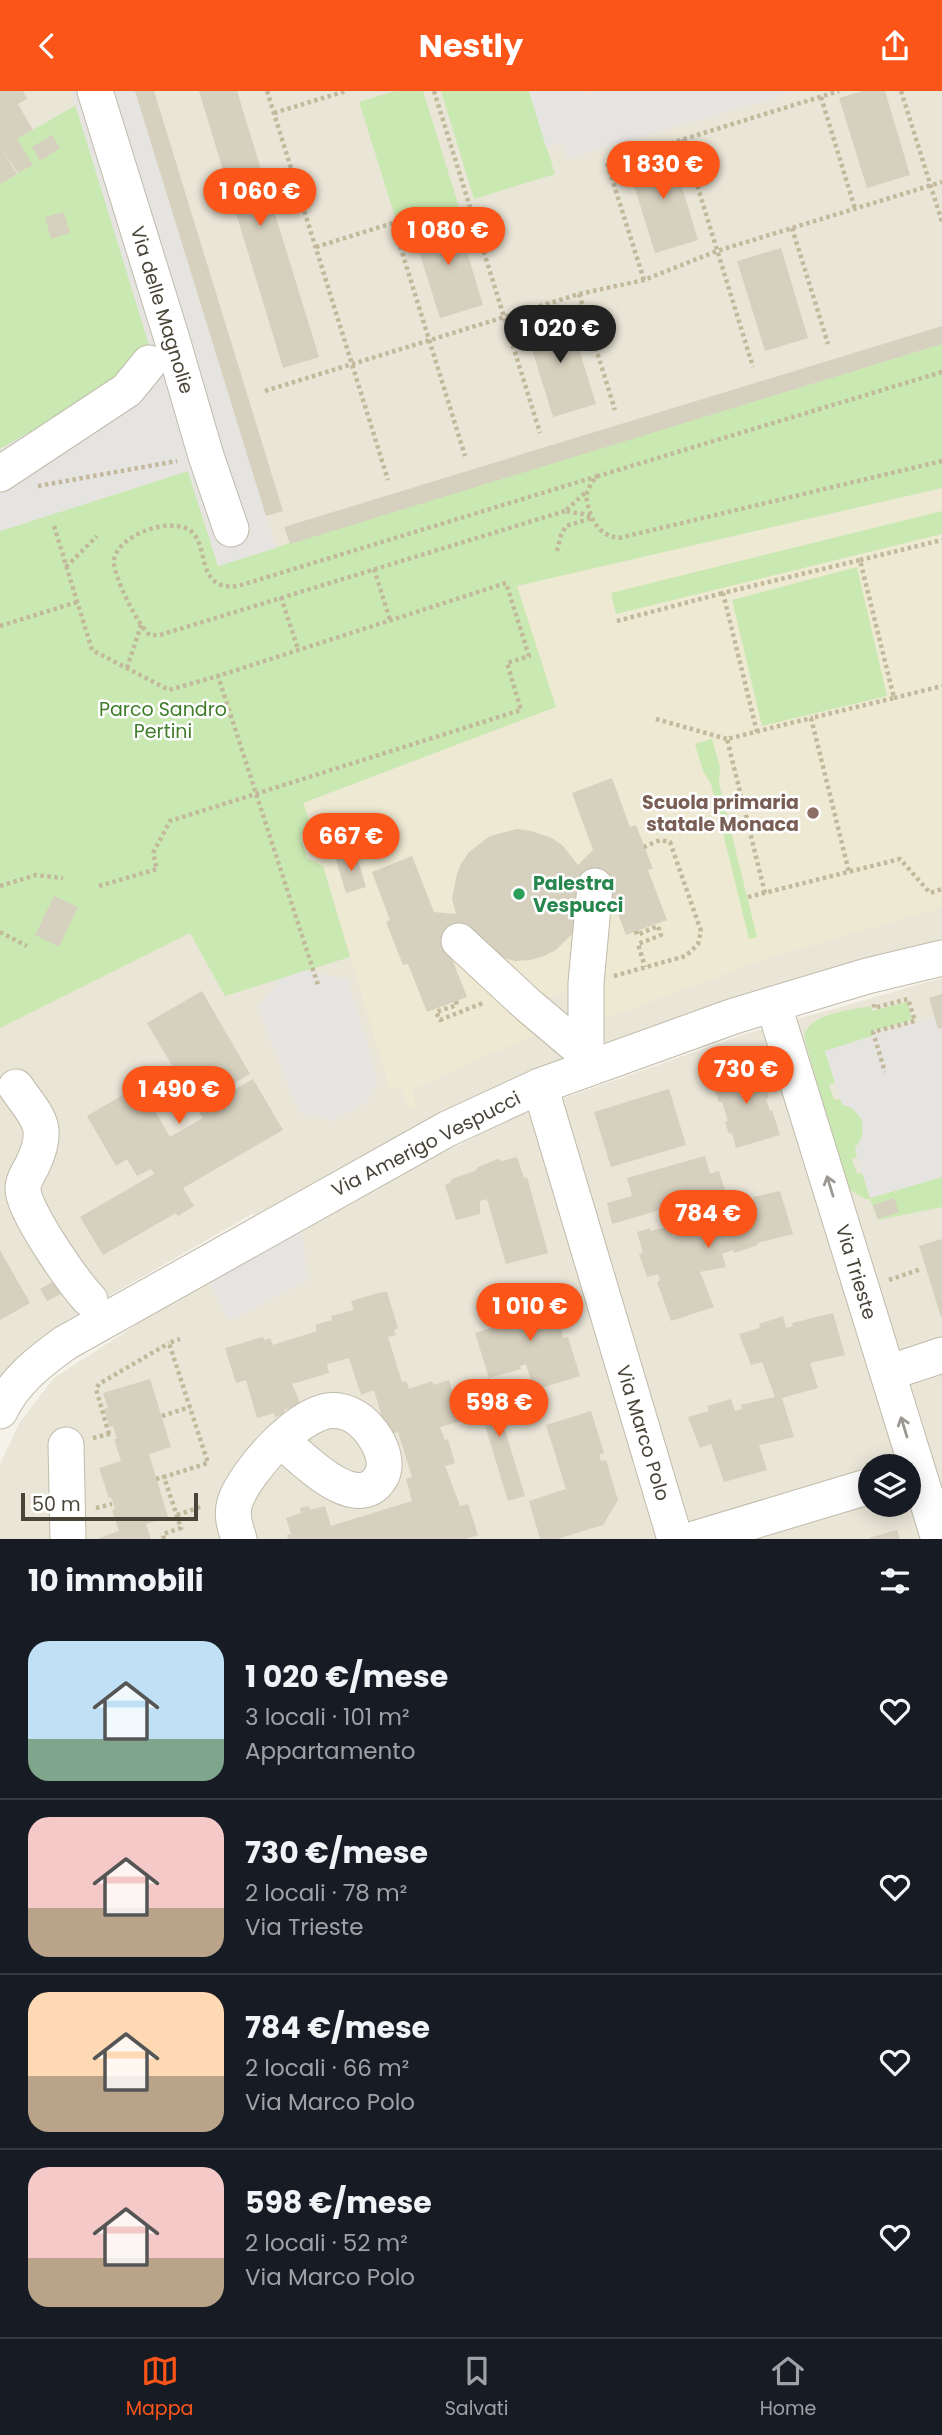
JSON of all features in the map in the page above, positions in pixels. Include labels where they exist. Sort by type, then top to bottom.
[{"type":"street","name":"Via delle Magnolie","points":[[95,91],[206,456],[231,529]]},
{"type":"street","points":[[0,474],[127,390],[149,363]]},
{"type":"street","points":[[586,1062],[586,983],[595,886]]},
{"type":"street","points":[[459,941],[586,1062]]},
{"type":"street","name":"Via Amerigo Vespucci","points":[[0,1411],[7,1395],[33,1368],[65,1343],[447,1129],[586,1062],[867,976],[942,958]]},
{"type":"street","name":"Via Trieste","points":[[774,1006],[888,1373],[923,1472],[939,1539]]},
{"type":"street","name":"Via Marco Polo","points":[[540,1086],[675,1539]]},
{"type":"street","points":[[16,1087],[41,1123],[43,1133],[41,1145],[24,1180],[25,1202],[76,1285],[90,1300]]},
{"type":"street","points":[[888,1373],[942,1355]]},
{"type":"street","points":[[239,1539],[233,1518],[234,1504],[257,1466],[281,1440]]},
{"type":"street","points":[[66,1445],[68,1539]]},
{"type":"street","points":[[694,1539],[858,1490]]},
{"type":"path","points":[[267,91],[388,480]]},
{"type":"path","points":[[274,113],[346,91]]},
{"type":"path","points":[[434,91],[540,433]]},
{"type":"path","points":[[644,281],[607,163],[839,91]]},
{"type":"path","points":[[901,91],[942,222]]},
{"type":"path","points":[[821,97],[855,209]]},
{"type":"path","points":[[683,139],[753,367]]},
{"type":"path","points":[[265,391],[579,294],[644,281],[717,251],[942,182]]},
{"type":"path","points":[[316,247],[393,223],[465,456]]},
{"type":"path","points":[[792,228],[828,344]]},
{"type":"path","points":[[579,294],[615,410]]},
{"type":"path","points":[[598,476],[579,500],[565,511],[160,635],[145,632],[116,574],[114,560],[119,549],[142,532],[155,527],[173,526],[190,529],[197,537],[209,572],[216,582],[228,587],[942,372]]},
{"type":"path","points":[[32,487],[206,456]]},
{"type":"path","points":[[588,488],[586,495],[596,526],[605,534],[619,538],[942,461]]},
{"type":"path","points":[[565,511],[592,518]]},
{"type":"path","points":[[557,551],[566,526],[592,518]]},
{"type":"path","points":[[54,526],[92,650],[169,690],[506,583],[529,656],[508,663],[521,711],[170,821],[153,853],[157,869],[99,886]]},
{"type":"path","points":[[66,567],[97,536]]},
{"type":"path","points":[[617,621],[942,540]]},
{"type":"path","points":[[860,560],[894,698]]},
{"type":"path","points":[[374,569],[390,620]]},
{"type":"path","points":[[723,593],[757,731]]},
{"type":"path","points":[[281,597],[298,649]]},
{"type":"path","points":[[0,626],[77,602]]},
{"type":"path","points":[[127,668],[141,625]]},
{"type":"path","points":[[218,675],[318,985]]},
{"type":"path","points":[[656,719],[727,739],[942,686]]},
{"type":"path","points":[[811,718],[849,871]]},
{"type":"path","points":[[727,739],[765,893]]},
{"type":"path","points":[[586,983],[686,956],[698,944],[701,931],[670,842],[660,840],[645,847]]},
{"type":"path","points":[[748,897],[900,859],[930,893],[942,889]]},
{"type":"path","points":[[0,886],[36,875],[63,877]]},
{"type":"path","points":[[636,931],[637,935],[658,926],[662,935],[638,944],[645,967]]},
{"type":"path","points":[[0,932],[27,946]]},
{"type":"path","points":[[867,976],[874,1008],[908,999],[915,1021],[873,1032],[885,1072]]},
{"type":"path","points":[[456,1001],[457,1005],[436,1012],[440,1020],[461,1013]]},
{"type":"path","points":[[109,1434],[96,1389],[99,1384],[180,1339]]},
{"type":"path","points":[[156,1479],[208,1463],[169,1343]]},
{"type":"path","points":[[162,1416],[190,1407]]},
{"type":"path","points":[[164,1477],[181,1528],[163,1534],[164,1539]]},
{"type":"path","points":[[177,1515],[203,1506]]},
{"type":"shaded area","points":[[0,91],[942,91],[942,945],[770,995],[263,1219],[252,1214],[60,1324],[19,1357],[0,1383]]},
{"type":"shaded area","points":[[71,91],[135,91],[276,548],[218,566],[188,471],[0,531],[0,449],[116,383],[149,345]]},
{"type":"shaded area","points":[[529,91],[584,91],[586,94],[595,91],[798,91],[567,159],[562,143],[546,147]]},
{"type":"shaded area","points":[[942,488],[942,908],[772,957],[602,1020],[573,988],[539,1002],[529,1016],[537,1035],[413,1090],[416,1106],[410,1109],[399,1086],[390,1090],[323,866],[307,858],[301,837],[309,819],[303,803],[556,707],[516,586]]},
{"type":"shaded area","points":[[307,970],[348,980],[378,1080],[367,1102],[331,1121],[299,1112],[258,1008],[280,979]]},
{"type":"shaded area","points":[[942,978],[942,1539],[0,1539],[0,1464],[20,1422],[54,1378],[184,1294],[301,1225],[520,1114],[742,1035]]},
{"type":"shaded area","points":[[935,1017],[938,1029],[942,1030],[942,1177],[870,1198],[855,1148],[863,1137],[862,1119],[853,1109],[842,1104],[825,1051]]},
{"type":"shaded area","points":[[301,1225],[308,1280],[229,1321],[207,1278]]},
{"type":"green space","points":[[396,91],[423,91],[459,207],[398,226],[359,102]]},
{"type":"green space","points":[[441,91],[529,91],[555,174],[474,199]]},
{"type":"green space","points":[[76,105],[150,345],[116,383],[0,449],[0,184],[32,165],[17,139]]},
{"type":"green space","name":"Parco Sandro Pertini","points":[[942,344],[942,488],[517,586],[556,707],[303,803],[309,819],[301,837],[307,858],[323,866],[350,957],[225,996],[190,933],[0,1028],[0,531],[188,471],[218,565]]},
{"type":"green space","points":[[942,511],[942,534],[616,614],[611,593]]},
{"type":"green space","points":[[857,567],[887,696],[762,726],[732,600]]},
{"type":"green space","points":[[712,739],[720,767],[719,783],[757,937],[749,939],[711,784],[703,771],[695,744]]},
{"type":"green space","points":[[907,1002],[912,1020],[873,1031],[872,1036],[825,1051],[835,1083],[829,1085],[834,1100],[840,1099],[842,1104],[855,1111],[862,1122],[862,1135],[855,1148],[857,1157],[852,1159],[857,1174],[862,1173],[870,1198],[942,1177],[942,1207],[878,1220],[870,1199],[865,1199],[847,1188],[804,1037],[813,1023],[831,1014],[870,1006],[872,1011]]},
{"type":"building","points":[[0,91],[23,91],[27,99],[18,104],[33,130],[17,139],[33,165],[18,173],[1,148],[17,174],[0,184]]},
{"type":"building","points":[[135,91],[154,91],[283,511],[266,516]]},
{"type":"building","points":[[199,91],[237,91],[319,357],[283,368]]},
{"type":"building","points":[[863,91],[885,91],[910,175],[867,188],[839,98]]},
{"type":"building","points":[[52,135],[60,148],[40,161],[32,147]]},
{"type":"building","points":[[671,150],[698,240],[655,253],[627,163]]},
{"type":"building","points":[[64,212],[70,233],[51,239],[45,217]]},
{"type":"building","points":[[456,215],[483,305],[440,318],[412,229]]},
{"type":"building","points":[[781,248],[808,338],[765,351],[737,261]]},
{"type":"building","points":[[568,314],[596,404],[553,417],[525,327]]},
{"type":"building","points":[[942,326],[942,344],[290,544],[284,527]]},
{"type":"building","points":[[612,778],[630,827],[636,825],[653,869],[648,870],[667,920],[626,935],[604,878],[574,932],[556,950],[544,956],[515,961],[446,943],[467,997],[427,1012],[408,964],[403,965],[386,922],[390,920],[372,872],[412,856],[434,912],[456,914],[452,899],[461,864],[469,852],[490,836],[517,829],[531,831],[552,838],[563,846],[578,865],[593,850],[572,793]]},
{"type":"building","points":[[356,854],[366,887],[346,893],[336,860]]},
{"type":"building","points":[[54,896],[78,907],[59,947],[35,935]]},
{"type":"building","points":[[202,991],[250,1074],[231,1085],[234,1090],[253,1079],[283,1130],[183,1188],[194,1206],[178,1216],[176,1213],[103,1255],[80,1217],[154,1174],[151,1169],[137,1176],[127,1159],[116,1166],[87,1116],[140,1085],[170,1137],[203,1118],[147,1023]]},
{"type":"building","points":[[942,994],[942,1028],[938,1029],[929,998]]},
{"type":"building","points":[[755,1063],[780,1135],[736,1148],[732,1133],[729,1134],[725,1122],[728,1121],[722,1102],[719,1102],[715,1090],[718,1089],[714,1075]]},
{"type":"building","points":[[669,1089],[686,1145],[611,1167],[594,1112]]},
{"type":"building","points":[[705,1156],[710,1174],[719,1171],[725,1191],[612,1224],[607,1203],[632,1196],[627,1178]]},
{"type":"building","points":[[517,1157],[524,1178],[527,1177],[548,1253],[506,1264],[487,1199],[480,1201],[480,1214],[456,1220],[445,1185],[452,1179],[498,1159],[503,1161]]},
{"type":"building","points":[[780,1191],[793,1234],[757,1243],[758,1245],[734,1253],[733,1250],[722,1254],[726,1267],[700,1272],[714,1307],[671,1321],[657,1282],[660,1281],[658,1274],[647,1277],[639,1254],[643,1253],[637,1232],[670,1226],[673,1236],[713,1226],[710,1214],[723,1209],[722,1206],[732,1203],[733,1207],[754,1200],[753,1197]]},
{"type":"building","points":[[894,1198],[899,1212],[878,1219],[873,1205]]},
{"type":"building","points":[[942,1239],[942,1317],[941,1317],[919,1246]]},
{"type":"building","points":[[0,1250],[30,1303],[0,1320]]},
{"type":"building","points":[[62,1277],[69,1290],[47,1301],[40,1289]]},
{"type":"building","points":[[552,1290],[564,1329],[561,1330],[563,1338],[568,1337],[580,1376],[534,1390],[526,1364],[520,1366],[521,1369],[489,1378],[475,1333],[507,1323],[508,1327],[515,1325],[508,1303]]},
{"type":"building","points":[[387,1292],[398,1328],[394,1330],[396,1335],[388,1337],[402,1382],[406,1381],[409,1389],[432,1381],[434,1385],[449,1380],[454,1396],[459,1394],[462,1405],[456,1407],[461,1421],[440,1427],[445,1440],[448,1439],[455,1463],[445,1466],[460,1506],[468,1504],[478,1535],[466,1539],[288,1539],[287,1535],[291,1534],[286,1518],[301,1513],[300,1508],[309,1506],[310,1510],[325,1506],[331,1526],[412,1501],[406,1479],[412,1477],[398,1432],[387,1435],[374,1390],[361,1395],[349,1358],[327,1364],[329,1373],[292,1384],[301,1405],[284,1410],[285,1414],[275,1417],[274,1413],[257,1418],[246,1380],[236,1383],[225,1348],[263,1337],[264,1340],[270,1338],[273,1345],[317,1331],[315,1325],[332,1320],[331,1316],[354,1310],[351,1301]]},
{"type":"building","points":[[833,1313],[845,1355],[810,1363],[818,1388],[782,1398],[794,1437],[759,1445],[767,1470],[724,1482],[711,1444],[700,1448],[688,1417],[709,1411],[707,1406],[731,1399],[735,1411],[742,1409],[741,1405],[775,1397],[762,1362],[751,1365],[739,1334],[760,1328],[759,1324],[783,1316],[786,1328],[793,1326],[792,1323]]},
{"type":"building","points":[[489,1378],[525,1496],[508,1501],[472,1383]]},
{"type":"building","points":[[150,1379],[171,1447],[149,1454],[168,1517],[146,1524],[151,1539],[97,1539],[119,1531],[112,1510],[115,1509],[99,1468],[121,1461],[113,1426],[110,1427],[104,1409],[108,1408],[103,1393]]},
{"type":"building","points":[[591,1411],[604,1453],[599,1455],[601,1461],[606,1460],[618,1500],[603,1525],[557,1539],[540,1539],[529,1501],[566,1489],[546,1425]]},
{"type":"building","points":[[897,1530],[900,1539],[869,1539],[869,1538]]},
{"type":"place","name":"Scuola primaria statale Monaca","points":[[813,813]]},
{"type":"place","name":"Palestra Vespucci","points":[[519,894]]}]
